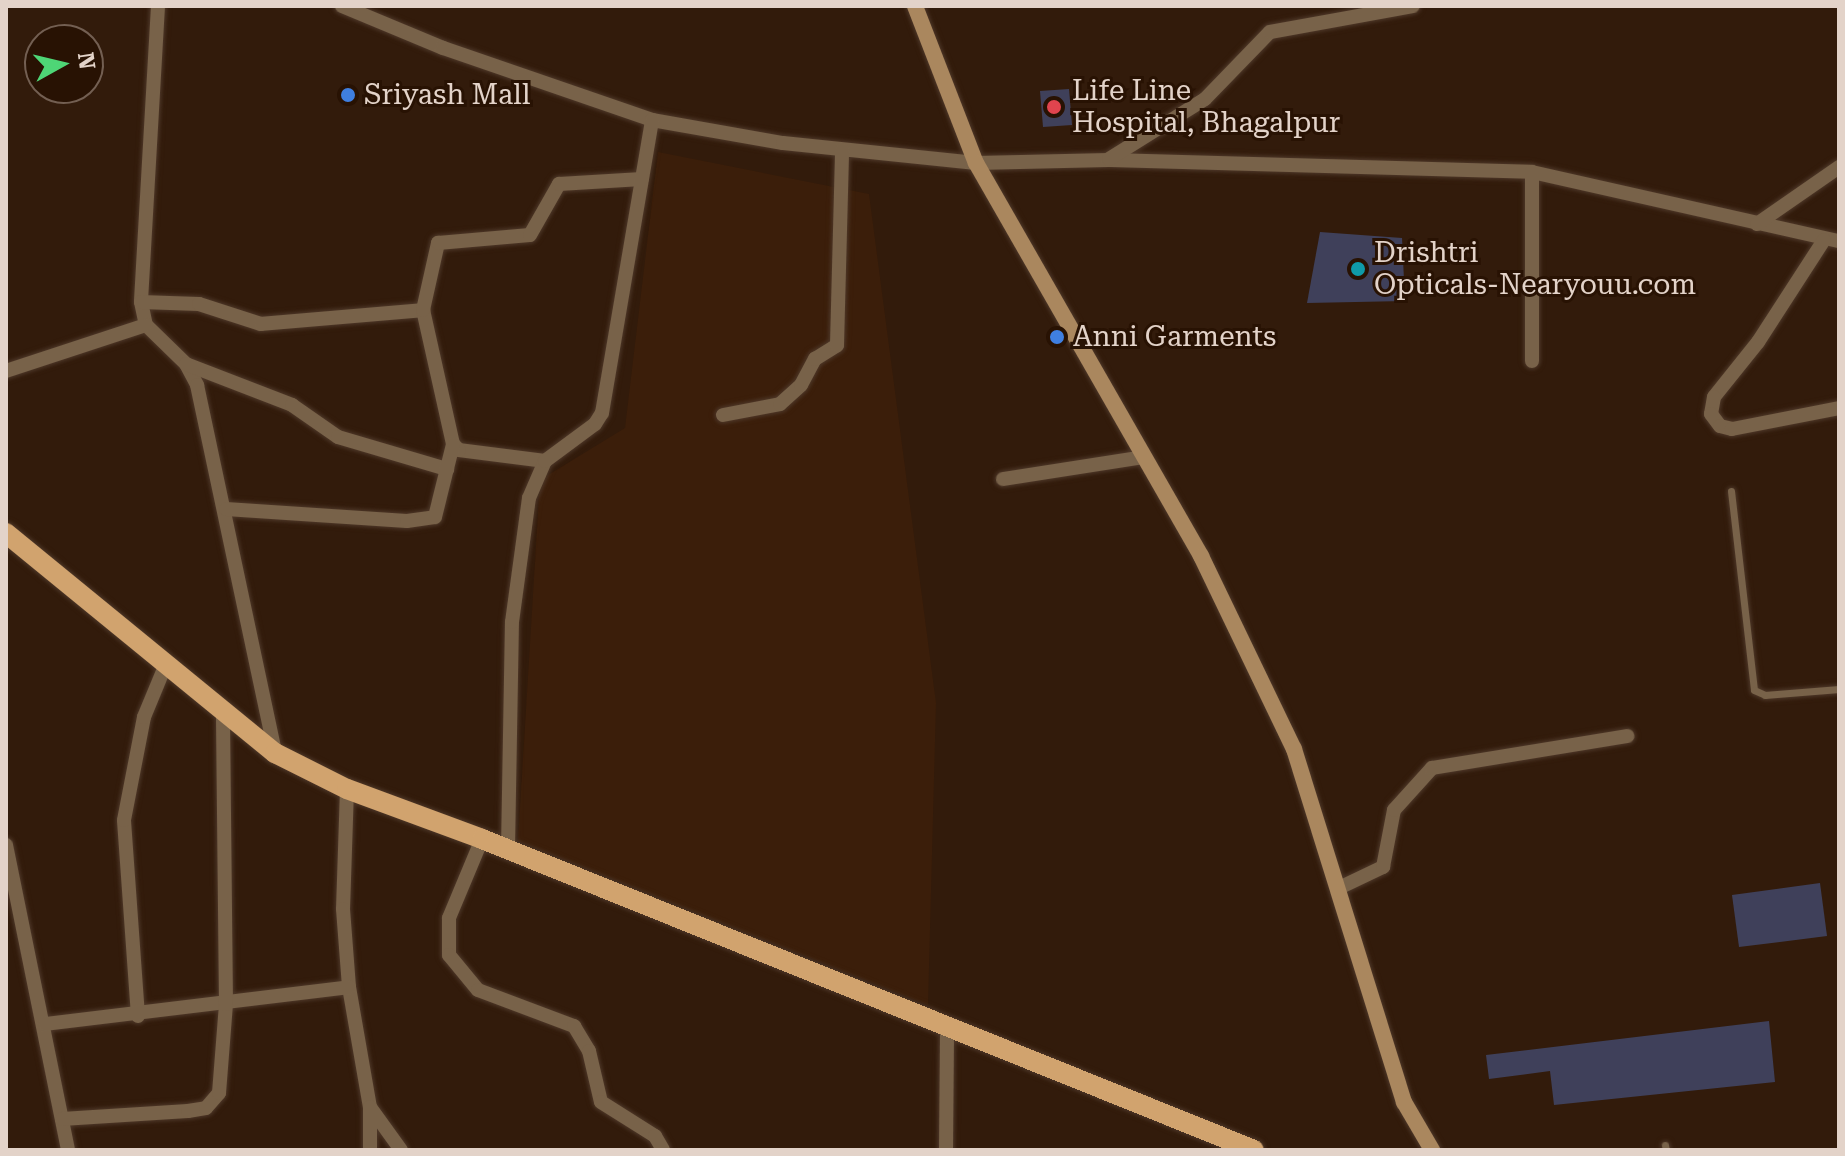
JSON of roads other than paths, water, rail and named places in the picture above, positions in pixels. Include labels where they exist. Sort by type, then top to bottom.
[{"type":"main road","points":[[915,6],[976,163],[1201,556],[1294,749],[1341,887],[1404,1102],[1432,1150]]},
{"type":"main road","points":[[6,533],[275,753],[347,789],[508,849],[1254,1150]]},
{"type":"street","points":[[158,6],[141,302],[146,325],[186,364],[197,385],[226,509],[275,753]]},
{"type":"street","points":[[342,6],[443,48],[652,120],[842,150],[976,163],[1109,160],[1532,172],[1832,240],[1714,397],[1711,414],[1720,426],[1732,429],[1839,408]]},
{"type":"street","points":[[1109,160],[1205,99],[1270,32],[1411,7]]},
{"type":"street","points":[[508,849],[512,622],[529,498],[545,461],[602,413],[652,120]]},
{"type":"street","points":[[723,415],[780,404],[801,385],[815,359],[837,345],[842,150]]},
{"type":"street","points":[[1757,224],[1839,167]]},
{"type":"street","points":[[1532,172],[1532,361]]},
{"type":"street","points":[[226,509],[407,521],[435,517],[453,444],[423,310],[438,243],[530,235],[559,184],[642,179]]},
{"type":"street","points":[[141,302],[199,304],[261,324],[423,310]]},
{"type":"street","points":[[6,371],[146,325]]},
{"type":"street","points":[[186,364],[292,405],[338,437],[447,469]]},
{"type":"street","points":[[453,444],[459,450],[545,461]]},
{"type":"street","points":[[1003,479],[1144,457]]},
{"type":"street","points":[[138,1016],[124,820],[144,717],[166,664]]},
{"type":"street","points":[[62,1119],[188,1111],[213,1103],[219,1093],[226,1004],[223,711]]},
{"type":"street","points":[[1341,887],[1383,867],[1394,810],[1432,768],[1627,736]]},
{"type":"street","points":[[347,789],[343,909],[349,987],[370,1107],[370,1150]]},
{"type":"street","points":[[482,839],[449,918],[449,955],[478,990],[574,1026],[589,1051],[601,1102],[655,1136],[663,1150]]},
{"type":"street","points":[[6,845],[45,1024],[68,1150]]},
{"type":"street","points":[[45,1024],[138,1016],[349,987]]},
{"type":"street","points":[[946,1150],[947,1026]]},
{"type":"street","points":[[370,1107],[401,1150]]},
{"type":"lane","points":[[1731,491],[1754,690],[1765,695],[1839,689]]},
{"type":"place","name":"Sriyash Mall","points":[[348,95]]},
{"type":"place","name":"Life Line Hospital, Bhagalpur","points":[[1054,107]]},
{"type":"place","name":"Drishtri Opticals-Nearyouu.com","points":[[1358,269]]},
{"type":"place","name":"Anni Garments","points":[[1057,337]]}]
